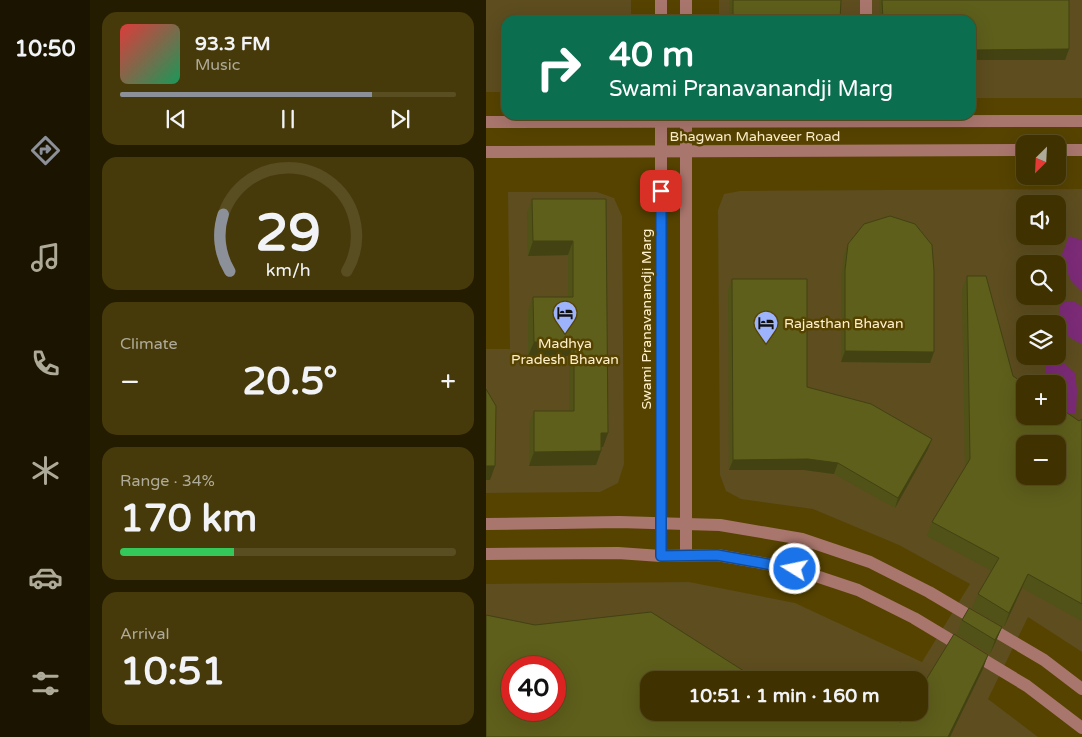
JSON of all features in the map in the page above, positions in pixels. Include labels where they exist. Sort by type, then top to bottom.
[{"type":"street","points":[[661,0],[661,15]]},
{"type":"street","points":[[686,0],[686,15]]},
{"type":"street","points":[[866,0],[866,15]]},
{"type":"street","name":"Bhagwan Mahaveer Road","points":[[976,119],[1082,120]]},
{"type":"street","name":"Bhagwan Mahaveer Road","points":[[486,122],[574,120]]},
{"type":"street","name":"Swami Pranavanandji Marg","points":[[661,120],[661,556]]},
{"type":"street","points":[[686,120],[686,555]]},
{"type":"street","name":"Bhagwan Mahaveer Road","points":[[486,152],[1016,150]]},
{"type":"street","points":[[1066,150],[1082,150]]},
{"type":"street","points":[[486,524],[619,522],[720,525],[802,539],[870,562],[929,592],[1044,660],[1082,689]]},
{"type":"street","points":[[486,554],[618,553],[661,556],[717,555],[795,569],[858,590],[914,618],[1026,686],[1082,728]]},
{"type":"shaded area","points":[[486,0],[631,0],[631,15],[501,15],[501,92],[486,92]]},
{"type":"shaded area","points":[[719,0],[1082,0],[1082,98],[976,98],[976,15],[719,15]]},
{"type":"shaded area","points":[[1082,189],[1082,652],[1028,617],[988,699],[1038,737],[486,737],[486,584],[689,582],[795,603],[922,662],[970,584],[899,545],[813,509],[741,499],[726,491],[720,475],[718,210],[724,194],[740,191]]},
{"type":"shaded area","points":[[508,192],[597,192],[614,198],[622,216],[624,464],[618,483],[600,492],[486,493],[486,349],[510,349]]},
{"type":"shaded area","points":[[1069,236],[1082,240],[1082,292],[1071,281],[1066,269],[1066,255],[1062,255]]},
{"type":"shaded area","points":[[1074,301],[1082,307],[1082,344],[1066,335],[1066,315],[1059,315],[1060,305],[1066,305],[1066,302]]},
{"type":"shaded area","points":[[1046,365],[1066,365],[1075,373],[1077,390],[1076,413],[1066,414],[1066,375],[1046,375]]},
{"type":"building","points":[[733,0],[841,0],[840,15],[733,15]]},
{"type":"building","points":[[882,0],[1069,0],[1069,49],[976,50],[976,15],[883,15]]},
{"type":"building","name":"Madhya Pradesh Bhavan","points":[[532,199],[606,199],[608,433],[601,433],[601,451],[534,452],[534,411],[574,411],[574,342],[534,342],[533,297],[573,297],[573,241],[533,241]]},
{"type":"building","points":[[890,216],[915,224],[932,245],[934,271],[934,352],[845,351],[845,270],[848,244],[864,224]]},
{"type":"building","points":[[967,276],[986,276],[1013,376],[1016,378],[1016,425],[1066,425],[1066,412],[1079,421],[1082,419],[1082,604],[1028,574],[1009,613],[978,594],[999,558],[932,522],[970,459]]},
{"type":"building","name":"Rajasthan Bhavan","points":[[732,279],[807,279],[807,387],[871,404],[932,439],[898,498],[838,463],[808,459],[733,460]]},
{"type":"building","points":[[486,389],[496,406],[495,466],[486,466]]},
{"type":"building","points":[[969,608],[1002,627],[995,640],[962,620]]},
{"type":"building","points":[[651,612],[744,671],[640,671],[640,721],[928,721],[928,677],[954,634],[988,655],[948,737],[486,737],[486,615],[535,625]]},
{"type":"place","name":"Madhya Pradesh Bhavan","points":[[565,334]]},
{"type":"place","name":"Rajasthan Bhavan","points":[[766,344]]},
{"type":"route","points":[[661,191],[661,556],[717,555],[795,569]]}]
